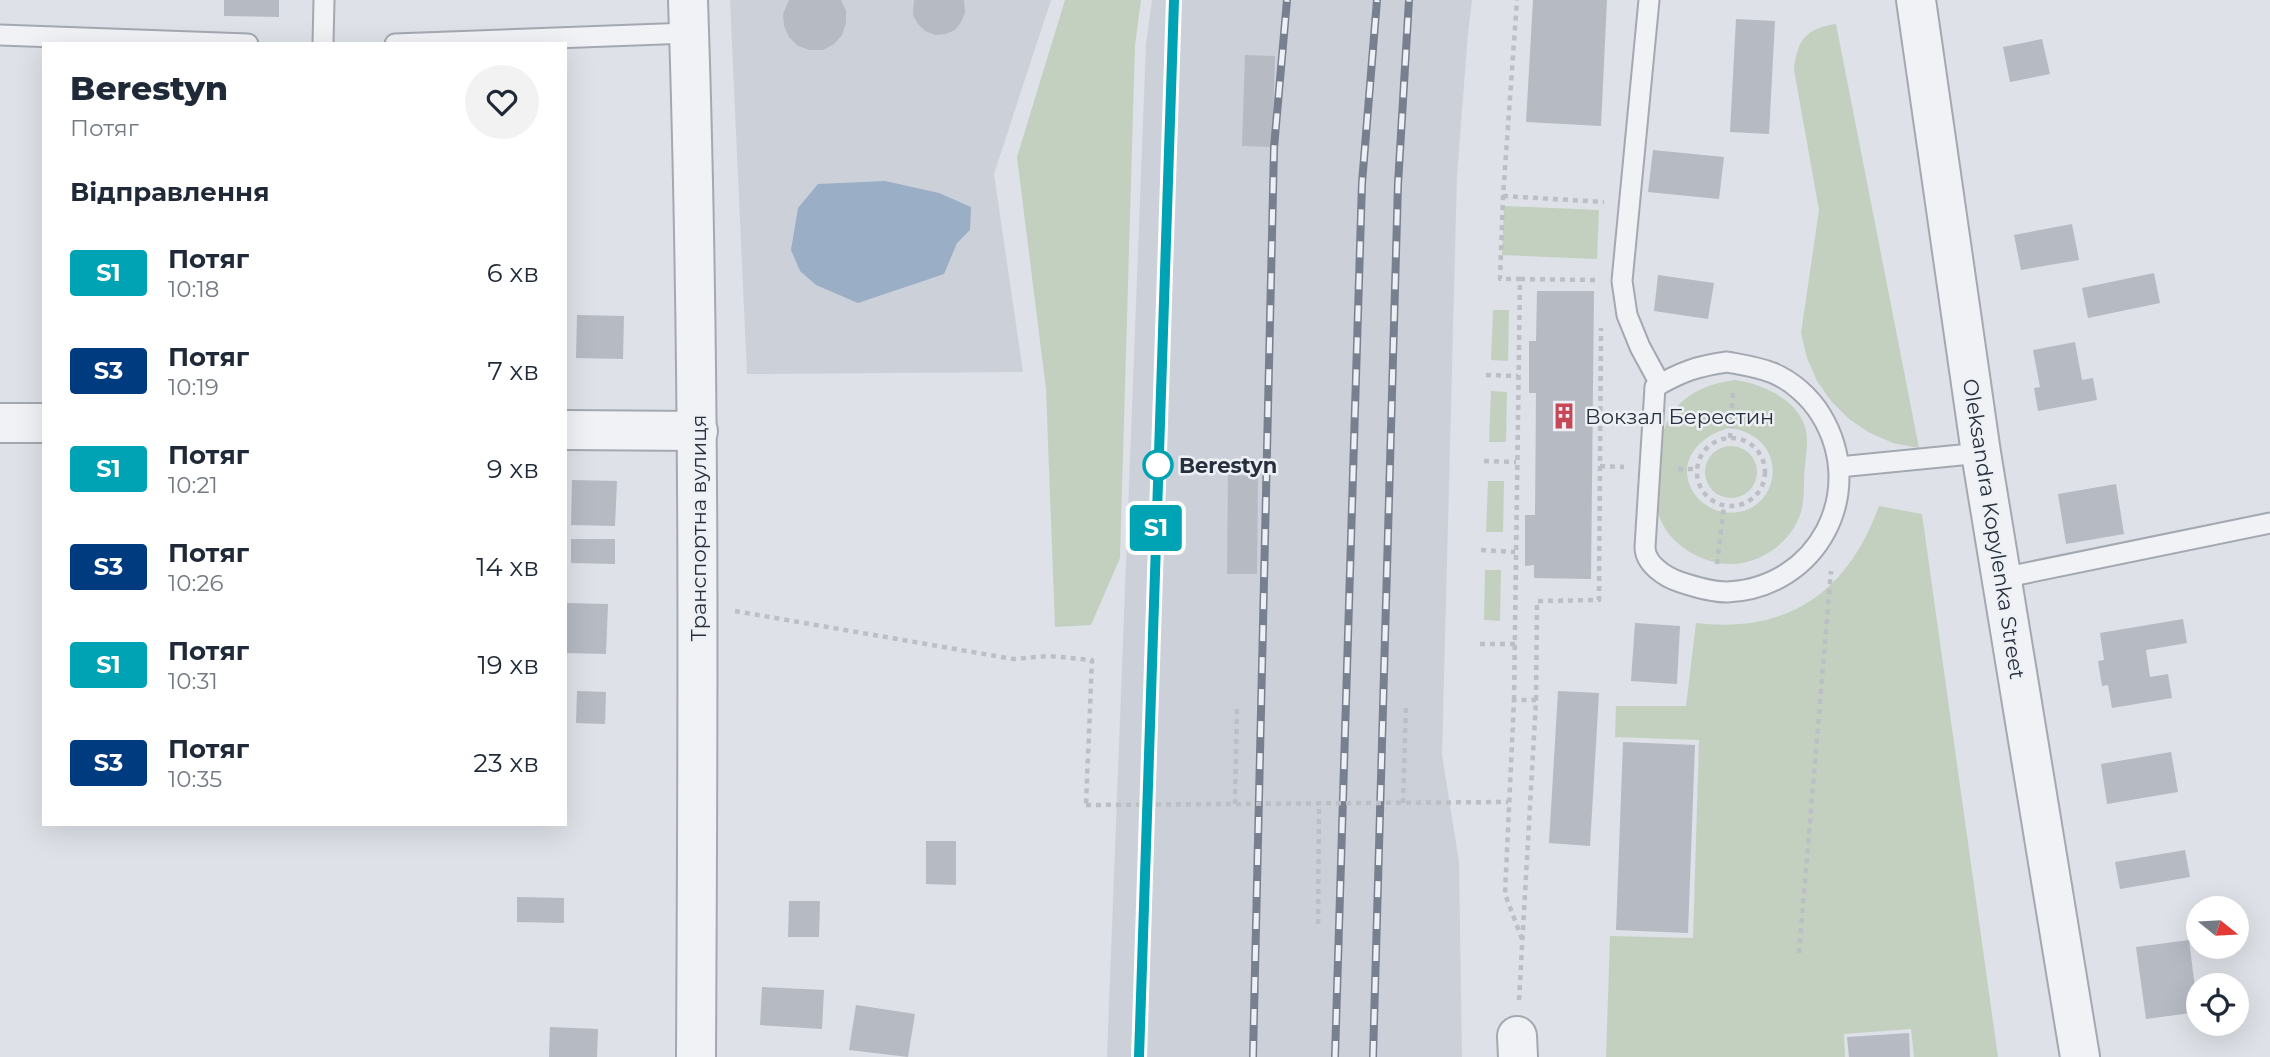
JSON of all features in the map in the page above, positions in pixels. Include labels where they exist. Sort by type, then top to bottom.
[{"type":"street","name":"Oleksandra Kopylenka Street","points":[[1916,0],[1981,453],[2080,1057]]},
{"type":"street","name":"Транспортна вулиця","points":[[689,16],[698,431],[696,1057]]},
{"type":"street","points":[[0,423],[42,424]]},
{"type":"street","points":[[567,430],[698,431]]},
{"type":"lane","points":[[323,42],[324,0]]},
{"type":"lane","points":[[1649,0],[1622,281],[1627,315],[1660,384]]},
{"type":"lane","points":[[416,42],[689,16]]},
{"type":"lane","points":[[0,35],[193,42]]},
{"type":"lane","points":[[1727,362],[1776,374],[1798,388],[1815,406],[1829,428],[1839,467],[1837,504],[1828,528],[1814,550],[1796,568],[1774,581],[1737,591],[1699,589],[1675,580],[1653,566],[1645,555],[1655,387],[1677,374],[1701,365],[1727,362]]},
{"type":"lane","points":[[1839,467],[1981,453]]},
{"type":"lane","points":[[2001,578],[2270,523]]},
{"type":"path","points":[[1517,0],[1500,279],[1622,281]]},
{"type":"path","points":[[1503,196],[1630,203]]},
{"type":"path","points":[[1520,279],[1514,700],[1505,894],[1522,939]]},
{"type":"path","points":[[1518,1047],[1536,700],[1537,601],[1599,600],[1601,320]]},
{"type":"path","points":[[1486,375],[1518,376]]},
{"type":"path","points":[[1730,438],[1734,385]]},
{"type":"path","points":[[1730,438],[1752,445],[1765,464],[1762,487],[1746,503],[1735,507],[1714,502],[1701,489],[1697,470],[1704,451],[1712,444],[1730,438]]},
{"type":"path","points":[[1484,461],[1516,462]]},
{"type":"path","points":[[1668,469],[1697,470]]},
{"type":"path","points":[[1717,563],[1724,506]]},
{"type":"path","points":[[1482,550],[1515,552]]},
{"type":"path","points":[[1799,953],[1832,558]]},
{"type":"path","points":[[699,605],[1013,659],[1049,656],[1092,660],[1086,806],[1508,802]]},
{"type":"path","points":[[1480,644],[1515,644]]},
{"type":"path","points":[[1514,700],[1536,700]]},
{"type":"path","points":[[1403,803],[1406,704]]},
{"type":"path","points":[[1235,804],[1237,705]]},
{"type":"path","points":[[1318,925],[1319,804]]},
{"type":"shaded area","points":[[730,0],[1051,0],[994,174],[1023,372],[747,374]]},
{"type":"shaded area","points":[[1152,0],[1472,0],[1457,175],[1442,755],[1459,862],[1462,1057],[1107,1057],[1146,44]]},
{"type":"green space","points":[[1065,0],[1141,0],[1135,45],[1120,558],[1091,625],[1055,627],[1046,389],[1017,157]]},
{"type":"green space","points":[[1836,24],[1919,448],[1893,443],[1870,433],[1849,419],[1831,401],[1817,381],[1807,358],[1801,333],[1819,210],[1794,70],[1798,51],[1805,37],[1817,29]]},
{"type":"green space","points":[[1504,206],[1599,210],[1597,259],[1502,255]]},
{"type":"green space","points":[[1493,310],[1509,310],[1508,361],[1491,360]]},
{"type":"green space","points":[[1723,382],[1747,382],[1782,398],[1800,415],[1807,439],[1803,500],[1798,520],[1784,541],[1774,549],[1763,556],[1739,564],[1704,559],[1683,547],[1666,530],[1660,519],[1657,503],[1661,442],[1668,421],[1681,402],[1690,395]],"holes":[[[1730,428],[1751,435],[1765,447],[1772,461],[1772,477],[1767,492],[1757,504],[1742,511],[1715,510],[1696,496],[1690,484],[1687,473],[1692,453],[1708,437]]]},
{"type":"green space","points":[[1491,391],[1507,392],[1506,442],[1489,442]]},
{"type":"green space","points":[[1731,446],[1741,448],[1749,454],[1755,462],[1755,482],[1749,490],[1741,496],[1731,498],[1721,496],[1713,490],[1707,482],[1705,472],[1707,462],[1713,454],[1721,448]]},
{"type":"green space","points":[[1488,481],[1504,481],[1503,532],[1486,532]]},
{"type":"green space","points":[[1879,506],[1922,514],[1998,1057],[1914,1057],[1911,1029],[1844,1034],[1845,1057],[1606,1057],[1610,936],[1693,938],[1699,740],[1615,737],[1616,706],[1686,706],[1696,623],[1729,625],[1759,621],[1786,613],[1810,601],[1832,584],[1850,562],[1866,536]]},
{"type":"green space","points":[[1485,570],[1501,570],[1500,621],[1484,620]]},
{"type":"water","points":[[885,181],[939,193],[971,207],[970,230],[957,243],[944,274],[858,303],[816,285],[800,271],[791,250],[798,208],[818,184]]},
{"type":"building","points":[[224,0],[279,0],[279,17],[224,16]]},
{"type":"building","points":[[789,0],[841,0],[846,11],[842,35],[834,44],[823,50],[798,46],[789,37],[784,26],[783,14]]},
{"type":"building","points":[[914,0],[964,0],[965,13],[955,30],[935,35],[918,24],[913,15]]},
{"type":"building","points":[[1533,0],[1607,0],[1601,126],[1526,122]]},
{"type":"building","points":[[1736,19],[1775,21],[1769,134],[1730,132]]},
{"type":"building","points":[[2042,39],[2050,74],[2010,82],[2003,47]]},
{"type":"building","points":[[1245,55],[1275,56],[1272,147],[1242,146]]},
{"type":"building","points":[[1653,150],[1724,157],[1719,199],[1648,192]]},
{"type":"building","points":[[2072,224],[2079,260],[2021,270],[2014,235]]},
{"type":"building","points":[[2154,273],[2160,303],[2088,318],[2082,288]]},
{"type":"building","points":[[1658,275],[1714,283],[1708,319],[1654,311]]},
{"type":"building","name":"Вокзал Берестин","points":[[1537,291],[1594,291],[1591,579],[1534,578],[1534,565],[1525,566],[1525,515],[1535,515],[1536,393],[1529,393],[1529,341],[1536,341]]},
{"type":"building","points":[[577,315],[624,316],[623,359],[576,358]]},
{"type":"building","points":[[2075,342],[2082,380],[2093,378],[2097,400],[2038,411],[2034,388],[2040,387],[2033,350]]},
{"type":"building","points":[[1228,475],[1258,476],[1257,574],[1227,574]]},
{"type":"building","points":[[572,480],[617,481],[615,526],[571,525]]},
{"type":"building","points":[[2116,484],[2124,534],[2066,544],[2058,494]]},
{"type":"building","points":[[571,539],[615,539],[615,564],[571,563]]},
{"type":"building","points":[[567,603],[608,604],[606,654],[567,653]]},
{"type":"building","points":[[2183,619],[2187,643],[2146,650],[2150,677],[2168,674],[2172,698],[2112,708],[2108,685],[2102,686],[2098,661],[2104,660],[2100,633]]},
{"type":"building","points":[[1635,623],[1680,626],[1677,684],[1631,681]]},
{"type":"building","points":[[577,691],[606,692],[605,724],[576,723]]},
{"type":"building","points":[[1558,691],[1599,693],[1590,846],[1549,843]]},
{"type":"building","points":[[1623,742],[1695,745],[1688,933],[1616,930]]},
{"type":"building","points":[[2171,752],[2178,792],[2107,804],[2101,764]]},
{"type":"building","points":[[926,841],[956,841],[956,885],[926,884]]},
{"type":"building","points":[[2185,850],[2190,877],[2120,889],[2115,862]]},
{"type":"building","points":[[517,897],[564,898],[564,923],[517,922]]},
{"type":"building","points":[[789,901],[820,901],[819,937],[788,937]]},
{"type":"building","points":[[2186,940],[2186,959],[2191,959],[2193,973],[2186,973],[2186,1014],[2146,1019],[2136,947]]},
{"type":"building","points":[[762,987],[824,990],[822,1029],[760,1025]]},
{"type":"building","points":[[856,1005],[915,1014],[908,1057],[849,1050]]},
{"type":"building","points":[[550,1027],[598,1029],[597,1057],[549,1057]]},
{"type":"building","points":[[1909,1033],[1910,1057],[1849,1057],[1847,1037]]},
{"type":"railway","points":[[1139,1057],[1174,0]]},
{"type":"railway","points":[[1253,1057],[1274,148],[1287,0]]},
{"type":"railway","points":[[1335,1057],[1362,183],[1377,0]]},
{"type":"railway","points":[[1373,1057],[1398,184],[1409,0]]},
{"type":"train","name":"S1","points":[[1139,1057],[1174,0]]},
{"type":"place","name":"Вокзал Берестин","points":[[1564,416]]},
{"type":"place","name":"Berestyn","points":[[1158,465]]}]
